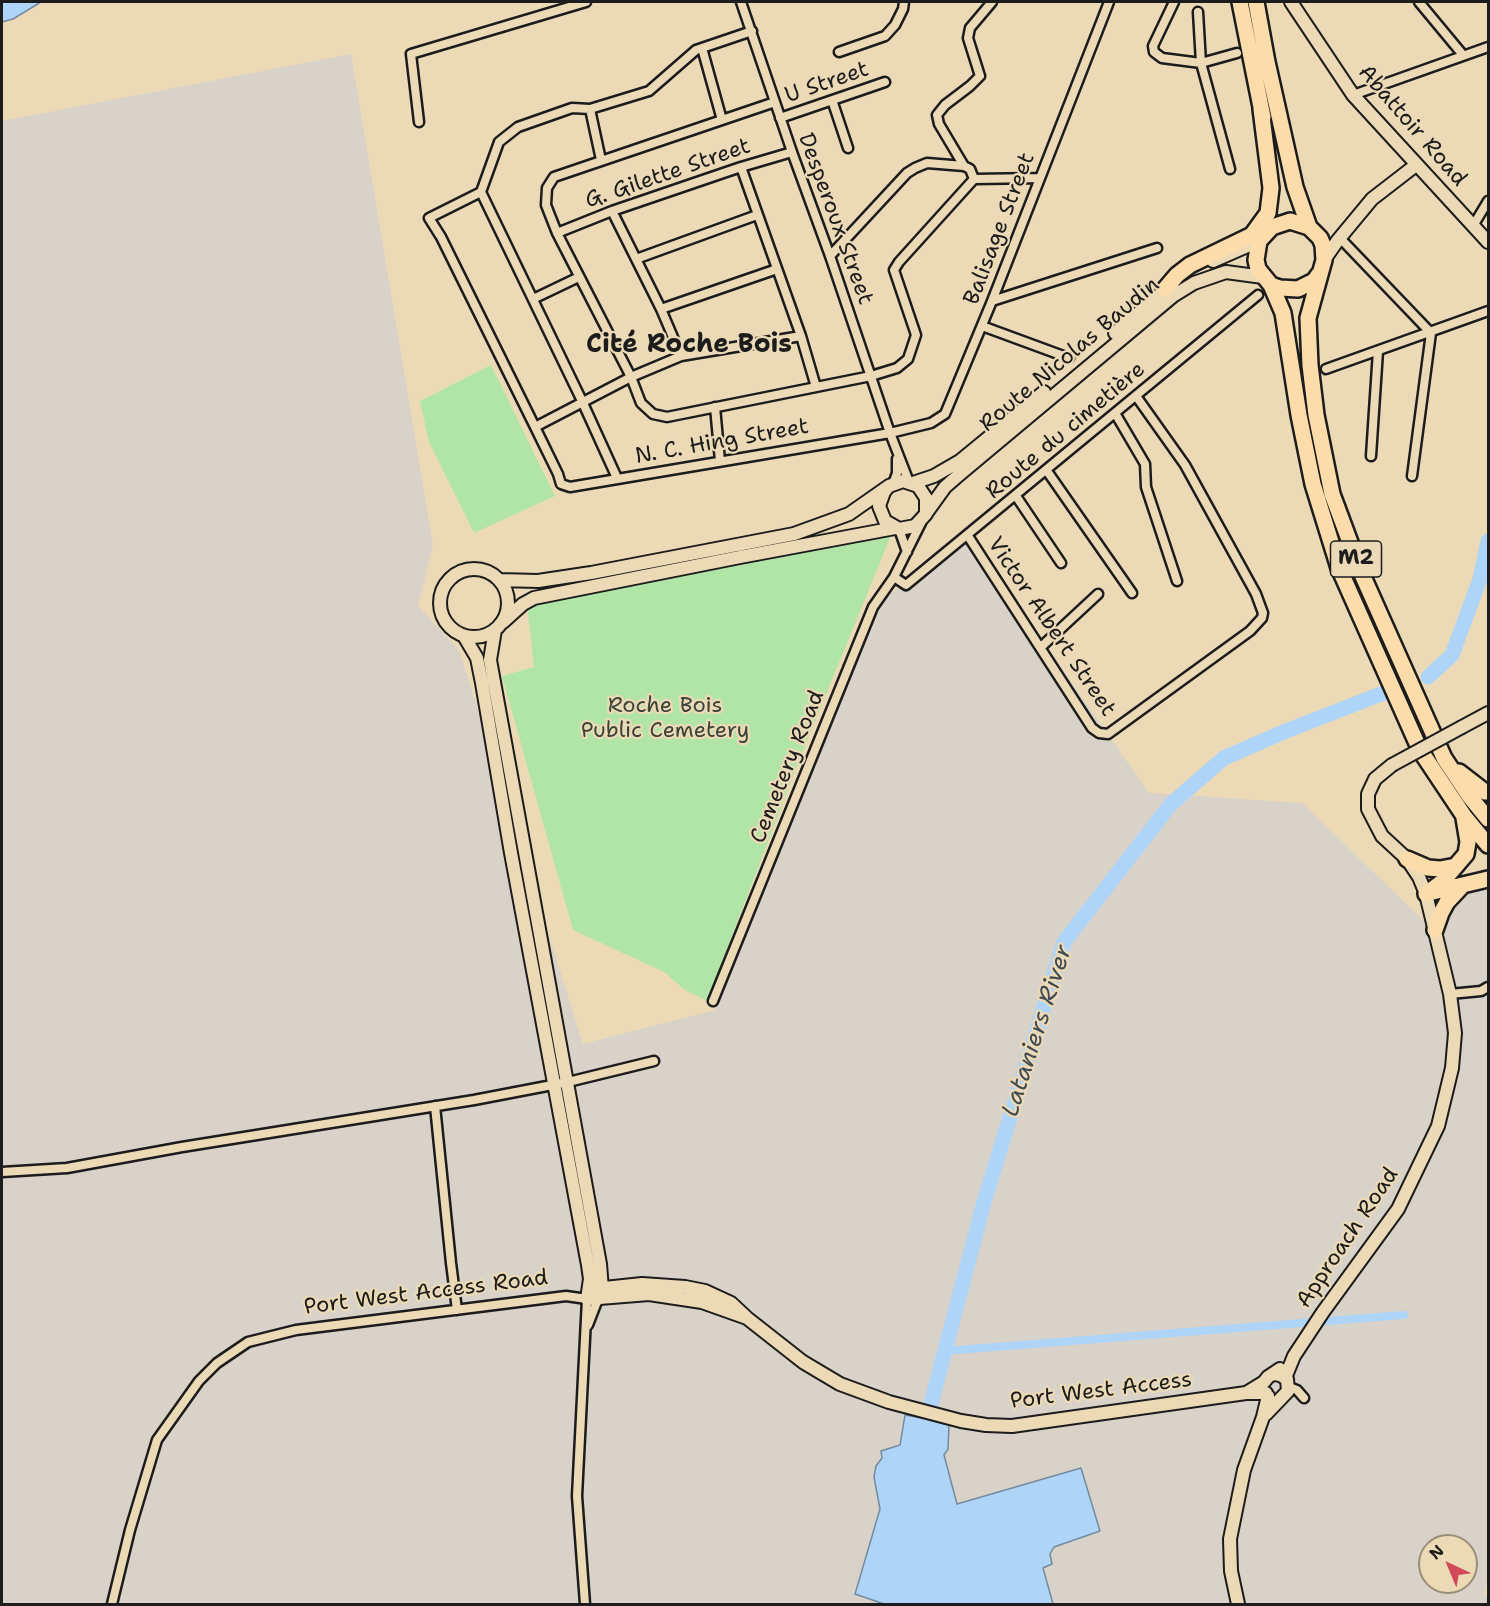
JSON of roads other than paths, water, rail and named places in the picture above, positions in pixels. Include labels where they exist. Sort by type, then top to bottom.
[{"type":"highway","points":[[1240,2],[1275,182],[1272,227]]},
{"type":"highway","name":"M2","points":[[1256,2],[1295,186],[1312,229],[1323,245],[1322,267],[1308,318],[1310,365],[1316,415],[1332,494],[1361,572],[1444,758],[1488,819]]},
{"type":"highway","points":[[1165,289],[1176,275],[1190,265],[1252,236],[1268,213],[1271,188],[1261,109]]},
{"type":"highway","points":[[1259,241],[1272,227],[1290,221],[1312,229]]},
{"type":"highway","name":"M2","points":[[1259,241],[1256,260],[1283,313],[1299,415],[1313,484],[1340,568],[1420,750],[1464,816],[1488,845]]},
{"type":"highway","points":[[1267,281],[1280,288],[1298,289],[1306,286],[1322,267]]},
{"type":"highway","points":[[1444,758],[1466,778],[1488,792]]},
{"type":"highway","points":[[1426,894],[1442,882],[1468,849],[1464,816]]},
{"type":"highway","points":[[1407,860],[1428,868],[1440,869],[1456,866]]},
{"type":"highway","points":[[1426,894],[1488,879]]},
{"type":"highway","points":[[1435,930],[1447,902],[1463,885]]},
{"type":"main road","name":"Abattoir Road","points":[[1291,2],[1353,95],[1488,242]]},
{"type":"main road","points":[[1322,267],[1339,239],[1372,199],[1416,165]]},
{"type":"main road","points":[[1312,229],[1339,239]]},
{"type":"main road","name":"Route Nicolas Baudin","points":[[911,483],[934,476],[960,461],[1165,289],[1194,270],[1259,241]]},
{"type":"main road","name":"Route Nicolas Baudin","points":[[924,518],[945,487],[1173,296],[1194,283],[1226,272],[1238,272],[1267,281]]},
{"type":"main road","points":[[499,580],[538,581],[591,573],[794,534],[849,514],[891,485],[911,483],[923,491],[926,498],[924,518],[915,526],[740,556],[534,598],[523,604],[499,626],[486,635],[464,636],[454,631],[446,623],[441,613],[440,601],[443,590],[449,580],[470,569],[492,574],[506,591],[507,612],[499,626],[490,660],[600,1264],[594,1294]]},
{"type":"main road","points":[[891,485],[880,499],[879,506],[885,521],[897,529]]},
{"type":"main road","points":[[464,636],[477,658],[594,1294]]},
{"type":"main road","name":"Approach Road","points":[[1283,1380],[1294,1356],[1323,1312],[1398,1209],[1438,1126],[1455,1049],[1450,994],[1426,894],[1419,877],[1407,860],[1382,836],[1368,809],[1368,794],[1374,779],[1392,765],[1488,713]]},
{"type":"main road","name":"Port West Access","points":[[594,1294],[642,1284],[705,1291],[731,1303],[794,1356],[840,1384],[889,1402],[961,1421],[1012,1426],[1246,1393],[1269,1393]]},
{"type":"main road","points":[[1239,1605],[1231,1571],[1230,1539],[1244,1470],[1269,1393],[1268,1377],[1283,1380],[1287,1394],[1269,1393]]},
{"type":"street","points":[[419,122],[411,54],[586,2]]},
{"type":"street","name":"Desperoux Street","points":[[741,2],[890,433],[911,483]]},
{"type":"street","points":[[839,52],[885,36],[895,25],[904,2]]},
{"type":"street","points":[[964,166],[939,124],[937,115],[945,105],[980,76],[968,38],[970,28],[992,2]]},
{"type":"street","name":"Balisage Street","points":[[890,433],[932,423],[945,414],[992,301],[1109,2]]},
{"type":"street","points":[[1174,2],[1153,46],[1154,52],[1162,58],[1201,63],[1237,53]]},
{"type":"street","points":[[1419,2],[1463,55]]},
{"type":"street","points":[[1198,12],[1201,63],[1230,169]]},
{"type":"street","points":[[752,31],[696,50],[649,91],[590,109],[572,108],[518,127],[499,142],[481,192],[429,218],[441,237],[535,427],[631,377],[681,356],[801,336]]},
{"type":"street","points":[[1353,95],[1488,47]]},
{"type":"street","points":[[702,48],[722,120]]},
{"type":"street","name":"U Street","points":[[780,118],[885,82]]},
{"type":"street","points":[[832,100],[848,148]]},
{"type":"street","points":[[775,102],[554,177],[547,188],[546,205],[557,233],[631,377],[641,403],[653,414],[667,417],[871,376],[897,368],[908,359],[916,335],[894,270],[974,179],[1040,178]]},
{"type":"street","points":[[590,109],[602,160]]},
{"type":"street","name":"G. Gilette Street","points":[[557,233],[612,211],[792,152]]},
{"type":"street","points":[[830,256],[907,173],[927,164],[964,166],[970,169],[974,179]]},
{"type":"street","points":[[741,167],[801,336],[816,387]]},
{"type":"street","points":[[481,192],[617,478]]},
{"type":"street","points":[[1473,226],[1488,201]]},
{"type":"street","points":[[612,211],[661,309],[681,356]]},
{"type":"street","points":[[636,258],[757,215]]},
{"type":"street","points":[[1339,239],[1431,333]]},
{"type":"street","points":[[992,301],[1157,248]]},
{"type":"street","points":[[661,309],[777,270]]},
{"type":"street","points":[[533,299],[579,277]]},
{"type":"street","name":"Route du cimetière","points":[[894,577],[906,585],[1258,295]]},
{"type":"street","points":[[1326,369],[1488,311]]},
{"type":"street","points":[[982,326],[1069,358]]},
{"type":"street","points":[[1412,477],[1431,333]]},
{"type":"street","points":[[1371,456],[1378,351]]},
{"type":"street","name":"Victor Albert Street","points":[[968,536],[1092,728],[1099,733],[1108,734],[1260,621],[1262,606],[1225,535],[1185,465],[1136,396]]},
{"type":"street","points":[[715,407],[720,461]]},
{"type":"street","points":[[1115,413],[1145,464],[1146,487],[1178,581]]},
{"type":"street","name":"N. C. Hing Street","points":[[535,427],[561,484],[570,487],[890,433]]},
{"type":"street","points":[[891,485],[897,473],[897,449]]},
{"type":"street","points":[[1047,471],[1132,593]]},
{"type":"street","points":[[1016,496],[1061,563]]},
{"type":"street","name":"Cemetery Road","points":[[714,1001],[873,607],[908,553],[924,518]]},
{"type":"street","points":[[897,529],[908,553]]},
{"type":"street","points":[[1041,647],[1098,594]]},
{"type":"street","points":[[1450,994],[1481,991],[1488,987]]},
{"type":"street","points":[[2,1172],[67,1168],[435,1106],[554,1085],[654,1061]]},
{"type":"street","points":[[435,1106],[450,1263],[458,1310]]},
{"type":"street","points":[[585,1605],[577,1496],[585,1313],[594,1294]]},
{"type":"street","name":"Port West Access Road","points":[[112,1605],[130,1530],[157,1440],[199,1381],[217,1363],[248,1342],[296,1330],[594,1294]]},
{"type":"street","points":[[1283,1380],[1304,1398]]},
{"type":"water","points":[[2,2],[41,2],[13,19],[2,22]]},
{"type":"water","points":[[905,1415],[949,1425],[948,1449],[944,1455],[957,1504],[1081,1468],[1100,1531],[1054,1547],[1050,1554],[1052,1564],[1043,1568],[1053,1604],[884,1604],[855,1594],[880,1509],[874,1477],[876,1466],[882,1458],[881,1451],[900,1445]]},
{"type":"waterway","name":"Lataniers River","points":[[1428,677],[1452,655],[1480,579],[1488,541]]},
{"type":"waterway","name":"Lataniers River","points":[[927,1419],[984,1202],[1064,942],[1171,804],[1224,758],[1386,692]]},
{"type":"waterway","points":[[944,1351],[1404,1315]]},
{"type":"district","name":"Cité Roche Bois","points":[[689,345]]},
{"type":"park label","name":"Roche Bois Public Cemetery","points":[[665,718]]}]
